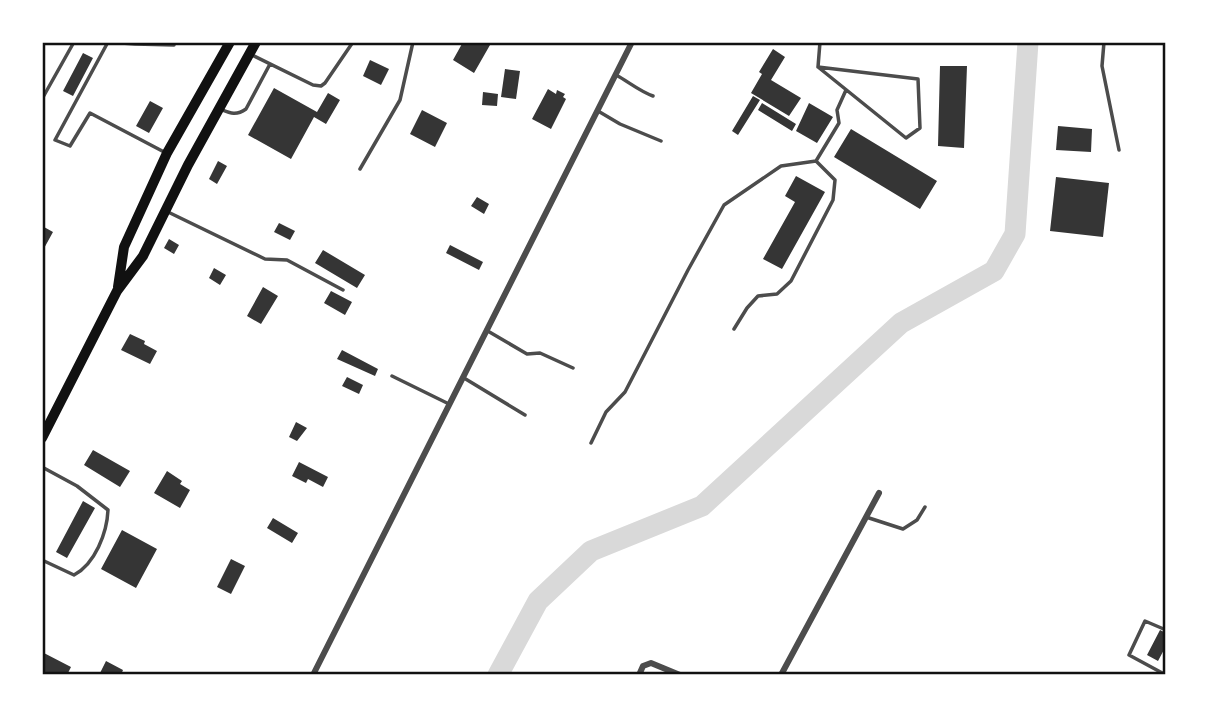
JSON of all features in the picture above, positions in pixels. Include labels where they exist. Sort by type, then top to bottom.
[{"type":"main road","points":[[117,291],[124,247],[167,153],[230,42]]},
{"type":"main road","points":[[42,438],[117,291],[143,256],[218,108],[256,42]]},
{"type":"street","points":[[313,675],[632,42]]},
{"type":"street","points":[[781,675],[879,493]]},
{"type":"street","points":[[639,675],[643,666],[652,663],[680,675]]},
{"type":"lane","points":[[42,99],[74,42]]},
{"type":"lane","points":[[167,153],[90,113],[69,146],[55,140],[108,42],[174,45]]},
{"type":"lane","points":[[249,54],[313,85],[321,86],[352,42]]},
{"type":"lane","points":[[360,169],[400,100],[413,42]]},
{"type":"lane","points":[[426,42],[450,42]]},
{"type":"lane","points":[[818,67],[820,42]]},
{"type":"lane","points":[[1104,42],[1102,66],[1119,150]]},
{"type":"lane","points":[[218,108],[234,114],[240,114],[246,109],[270,64]]},
{"type":"lane","points":[[818,67],[918,79],[920,128],[905,138],[818,67]]},
{"type":"lane","points":[[616,75],[641,92],[653,96]]},
{"type":"lane","points":[[1166,79],[1166,86]]},
{"type":"lane","points":[[816,161],[839,123],[837,110],[846,90]]},
{"type":"lane","points":[[598,111],[620,124],[661,141]]},
{"type":"lane","points":[[734,329],[758,296],[777,294],[791,281],[833,200],[835,180],[816,161]]},
{"type":"lane","points":[[591,443],[606,412],[625,393],[724,205],[781,166],[816,161]]},
{"type":"lane","points":[[166,211],[265,259],[287,260],[343,290]]},
{"type":"lane","points":[[486,330],[527,354],[540,353],[573,368]]},
{"type":"lane","points":[[392,376],[449,404]]},
{"type":"lane","points":[[463,377],[525,415]]},
{"type":"lane","points":[[42,467],[77,486],[108,510],[108,518],[107,526],[86,568],[74,575],[42,560]]},
{"type":"lane","points":[[866,517],[903,529],[917,520],[925,507]]},
{"type":"lane","points":[[1166,630],[1145,621],[1129,655],[1166,675]]},
{"type":"building","points":[[463,42],[485,42],[490,45],[474,73],[453,60]]},
{"type":"building","points":[[773,49],[785,57],[771,80],[801,98],[789,116],[751,93],[762,74],[759,72]]},
{"type":"building","points":[[83,53],[93,58],[73,96],[63,91]]},
{"type":"building","points":[[370,60],[389,69],[381,85],[363,76]]},
{"type":"building","points":[[940,66],[967,66],[964,148],[938,146]]},
{"type":"building","points":[[505,69],[520,71],[516,99],[501,97]]},
{"type":"building","points":[[274,88],[317,112],[328,93],[340,100],[326,124],[314,117],[291,159],[248,135]]},
{"type":"building","points":[[548,89],[556,94],[557,90],[565,94],[563,97],[566,99],[551,129],[532,119]]},
{"type":"building","points":[[483,92],[498,94],[497,106],[482,105]]},
{"type":"building","points":[[753,96],[760,100],[738,135],[732,131]]},
{"type":"building","points":[[150,101],[163,108],[149,133],[136,126]]},
{"type":"building","points":[[762,103],[796,124],[792,131],[758,110]]},
{"type":"building","points":[[809,103],[833,117],[817,143],[796,131]]},
{"type":"building","points":[[422,110],[447,123],[435,147],[410,134]]},
{"type":"building","points":[[1058,126],[1092,129],[1091,152],[1056,150]]},
{"type":"building","points":[[851,129],[937,181],[920,209],[834,157]]},
{"type":"building","points":[[218,161],[227,166],[217,184],[209,179]]},
{"type":"building","points":[[796,176],[825,192],[782,269],[763,259],[795,202],[785,196]]},
{"type":"building","points":[[1056,177],[1109,183],[1103,237],[1050,231]]},
{"type":"building","points":[[477,197],[489,204],[484,214],[471,206]]},
{"type":"building","points":[[279,223],[295,231],[290,240],[274,232]]},
{"type":"building","points":[[44,227],[53,232],[42,252],[42,232]]},
{"type":"building","points":[[169,239],[179,245],[174,254],[164,248]]},
{"type":"building","points":[[450,245],[483,262],[479,270],[446,253]]},
{"type":"building","points":[[323,250],[365,275],[357,288],[315,263]]},
{"type":"building","points":[[214,268],[226,275],[220,285],[209,278]]},
{"type":"building","points":[[263,287],[278,296],[261,324],[247,316]]},
{"type":"building","points":[[331,291],[352,302],[345,315],[324,303]]},
{"type":"building","points":[[130,334],[157,351],[150,364],[121,350]]},
{"type":"building","points":[[342,350],[378,369],[375,376],[337,359]]},
{"type":"building","points":[[347,377],[363,385],[359,394],[342,386]]},
{"type":"building","points":[[296,422],[307,428],[297,441],[289,437]]},
{"type":"building","points":[[93,450],[130,471],[120,487],[84,465]]},
{"type":"building","points":[[299,462],[328,477],[323,487],[308,479],[306,483],[292,476]]},
{"type":"building","points":[[167,471],[190,490],[180,508],[154,493]]},
{"type":"building","points":[[83,501],[95,508],[67,558],[56,552]]},
{"type":"building","points":[[273,518],[298,533],[292,543],[267,528]]},
{"type":"building","points":[[122,530],[157,549],[136,588],[101,569]]},
{"type":"building","points":[[231,559],[245,566],[231,594],[217,587]]},
{"type":"building","points":[[1160,630],[1166,633],[1166,646],[1158,661],[1147,655]]},
{"type":"building","points":[[42,652],[71,667],[67,675],[42,675]]},
{"type":"building","points":[[106,661],[123,670],[121,675],[99,675]]},
{"type":"waterway","points":[[498,675],[538,601],[591,551],[702,506],[901,323],[994,271],[1015,234],[1028,42]]}]
